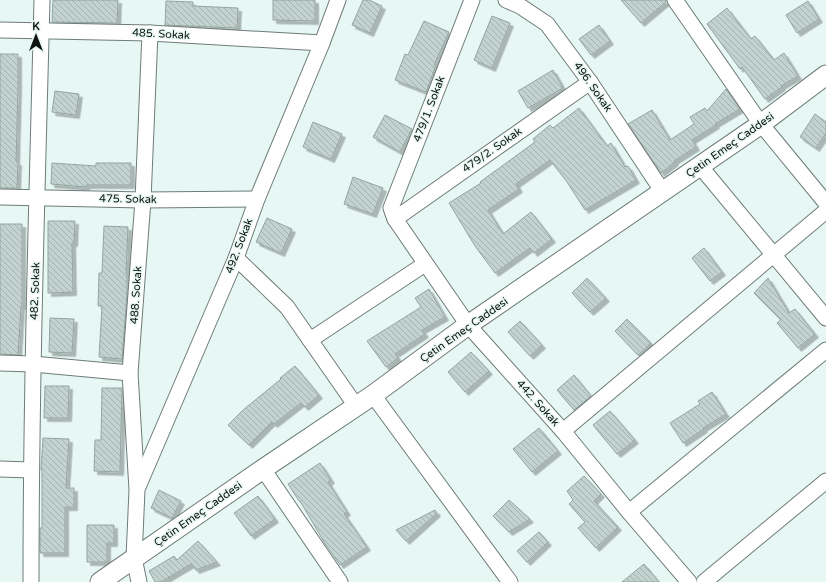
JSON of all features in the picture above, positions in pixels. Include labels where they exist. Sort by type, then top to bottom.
[{"type":"street","name":"482. Sokak","points":[[31,582],[33,364],[42,0]]},
{"type":"street","name":"492. Sokak","points":[[137,490],[236,258],[257,199],[322,43],[338,0]]},
{"type":"street","name":"479/1. Sokak","points":[[394,219],[391,208],[472,0]]},
{"type":"street","name":"496. Sokak","points":[[506,0],[525,3],[547,24],[590,82],[663,192]]},
{"type":"street","points":[[675,0],[761,124],[826,203]]},
{"type":"street","name":"485. Sokak","points":[[0,30],[150,33],[322,43]]},
{"type":"street","name":"488. Sokak","points":[[139,582],[134,558],[137,490],[130,374],[143,200],[150,33]]},
{"type":"street","name":"Çetin Emeç Caddesi","points":[[100,582],[373,395],[468,325],[761,124],[826,75]]},
{"type":"street","name":"479/2. Sokak","points":[[394,219],[590,82]]},
{"type":"street","points":[[700,166],[773,256],[826,318]]},
{"type":"street","name":"475. Sokak","points":[[0,197],[143,200],[257,199]]},
{"type":"street","points":[[563,432],[826,211]]},
{"type":"street","name":"442. Sokak","points":[[394,219],[468,325],[563,432],[689,582]]},
{"type":"street","points":[[236,258],[287,307],[356,406]]},
{"type":"street","points":[[310,340],[425,264]]},
{"type":"street","points":[[629,512],[826,350]]},
{"type":"street","points":[[0,363],[33,364],[130,374]]},
{"type":"street","points":[[373,395],[510,582]]},
{"type":"street","points":[[0,469],[31,470]]},
{"type":"street","points":[[263,469],[340,582]]},
{"type":"street","points":[[704,582],[826,482]]},
{"type":"building","points":[[53,0],[118,0],[117,23],[52,22]]},
{"type":"building","points":[[273,0],[315,0],[315,21],[273,20]]},
{"type":"building","points":[[363,0],[369,0],[382,6],[370,33],[352,25]]},
{"type":"building","points":[[621,0],[666,0],[666,2],[641,23]]},
{"type":"building","points":[[166,1],[193,2],[193,6],[238,8],[237,28],[165,25]]},
{"type":"building","points":[[808,1],[819,19],[797,33],[786,15]]},
{"type":"building","points":[[727,8],[751,39],[755,36],[774,60],[784,53],[798,76],[781,86],[782,87],[765,99],[742,67],[740,69],[707,24]]},
{"type":"building","points":[[492,16],[510,23],[492,68],[474,60]]},
{"type":"building","points":[[424,21],[449,32],[434,65],[436,65],[426,92],[395,80],[405,54],[408,55]]},
{"type":"building","points":[[599,25],[610,41],[591,55],[579,39]]},
{"type":"building","points":[[0,54],[18,54],[17,188],[0,188]]},
{"type":"building","points":[[553,70],[563,88],[528,108],[518,91]]},
{"type":"building","points":[[726,89],[740,109],[692,140],[696,147],[674,161],[675,162],[661,173],[628,124],[652,110],[670,140],[694,124],[690,117],[705,108],[707,111]]},
{"type":"building","points":[[55,91],[79,94],[76,115],[52,112]]},
{"type":"building","points":[[579,108],[607,146],[611,143],[625,167],[628,166],[636,180],[585,210],[567,182],[550,160],[516,184],[519,189],[488,210],[503,234],[531,212],[552,239],[534,253],[530,248],[495,273],[475,246],[449,203],[481,183],[480,182],[535,142],[533,139],[550,125],[553,128]]},
{"type":"building","points":[[815,114],[826,122],[826,133],[816,148],[800,137]]},
{"type":"building","points":[[385,115],[412,129],[400,152],[373,137]]},
{"type":"building","points":[[313,122],[342,134],[331,159],[303,147]]},
{"type":"building","points":[[52,163],[96,166],[96,163],[131,163],[131,185],[86,185],[86,187],[51,184]]},
{"type":"building","points":[[353,177],[383,188],[373,214],[344,204]]},
{"type":"building","points":[[267,218],[292,229],[281,253],[256,242]]},
{"type":"building","points":[[48,221],[75,221],[74,243],[72,243],[73,292],[48,293]]},
{"type":"building","points":[[0,224],[22,224],[22,306],[18,355],[0,354]]},
{"type":"building","points":[[104,226],[128,227],[126,273],[127,295],[122,359],[99,357],[102,306],[98,306],[99,273],[102,273]]},
{"type":"building","points":[[704,248],[722,272],[710,281],[692,258]]},
{"type":"building","points":[[587,278],[606,298],[590,312],[572,293]]},
{"type":"building","points":[[768,278],[789,313],[795,309],[815,334],[798,348],[777,323],[781,320],[754,293]]},
{"type":"building","points":[[429,289],[445,317],[422,330],[425,334],[395,354],[398,358],[386,367],[367,341],[421,307],[415,298]]},
{"type":"building","points":[[50,318],[74,319],[72,353],[49,352]]},
{"type":"building","points":[[627,319],[651,343],[638,355],[615,331]]},
{"type":"building","points":[[520,321],[542,345],[530,356],[508,332]]},
{"type":"building","points":[[471,352],[489,371],[465,392],[448,372]]},
{"type":"building","points":[[295,366],[319,395],[305,407],[301,403],[274,424],[272,422],[249,445],[228,425],[243,410]]},
{"type":"building","points":[[574,375],[591,396],[574,410],[557,390]]},
{"type":"building","points":[[45,386],[69,386],[68,418],[44,418]]},
{"type":"building","points":[[102,388],[122,388],[120,472],[94,471],[95,440],[101,440]]},
{"type":"building","points":[[712,392],[726,414],[703,428],[704,429],[683,443],[670,423],[700,404],[698,401]]},
{"type":"building","points":[[610,411],[635,440],[617,454],[593,425]]},
{"type":"building","points":[[539,428],[558,451],[532,472],[513,449]]},
{"type":"building","points":[[43,438],[69,439],[66,488],[74,488],[74,507],[65,507],[65,553],[40,553],[40,528],[42,528],[41,470]]},
{"type":"building","points":[[320,463],[331,480],[328,482],[347,512],[344,514],[367,547],[340,565],[288,484]]},
{"type":"building","points":[[584,476],[601,494],[594,501],[618,527],[596,548],[578,528],[585,522],[569,504],[573,500],[567,491]]},
{"type":"building","points":[[159,490],[181,501],[172,518],[151,508]]},
{"type":"building","points":[[258,496],[275,519],[251,536],[234,513]]},
{"type":"building","points":[[509,500],[530,519],[509,532],[493,516]]},
{"type":"building","points":[[435,510],[437,513],[406,541],[396,530]]},
{"type":"building","points":[[87,525],[114,525],[114,543],[107,543],[107,562],[87,562]]},
{"type":"building","points":[[539,532],[548,542],[527,562],[517,551]]},
{"type":"building","points":[[198,541],[217,562],[196,570],[191,564],[161,582],[155,582],[149,571],[174,556],[177,560]]},
{"type":"building","points":[[644,564],[659,582],[622,582]]}]
